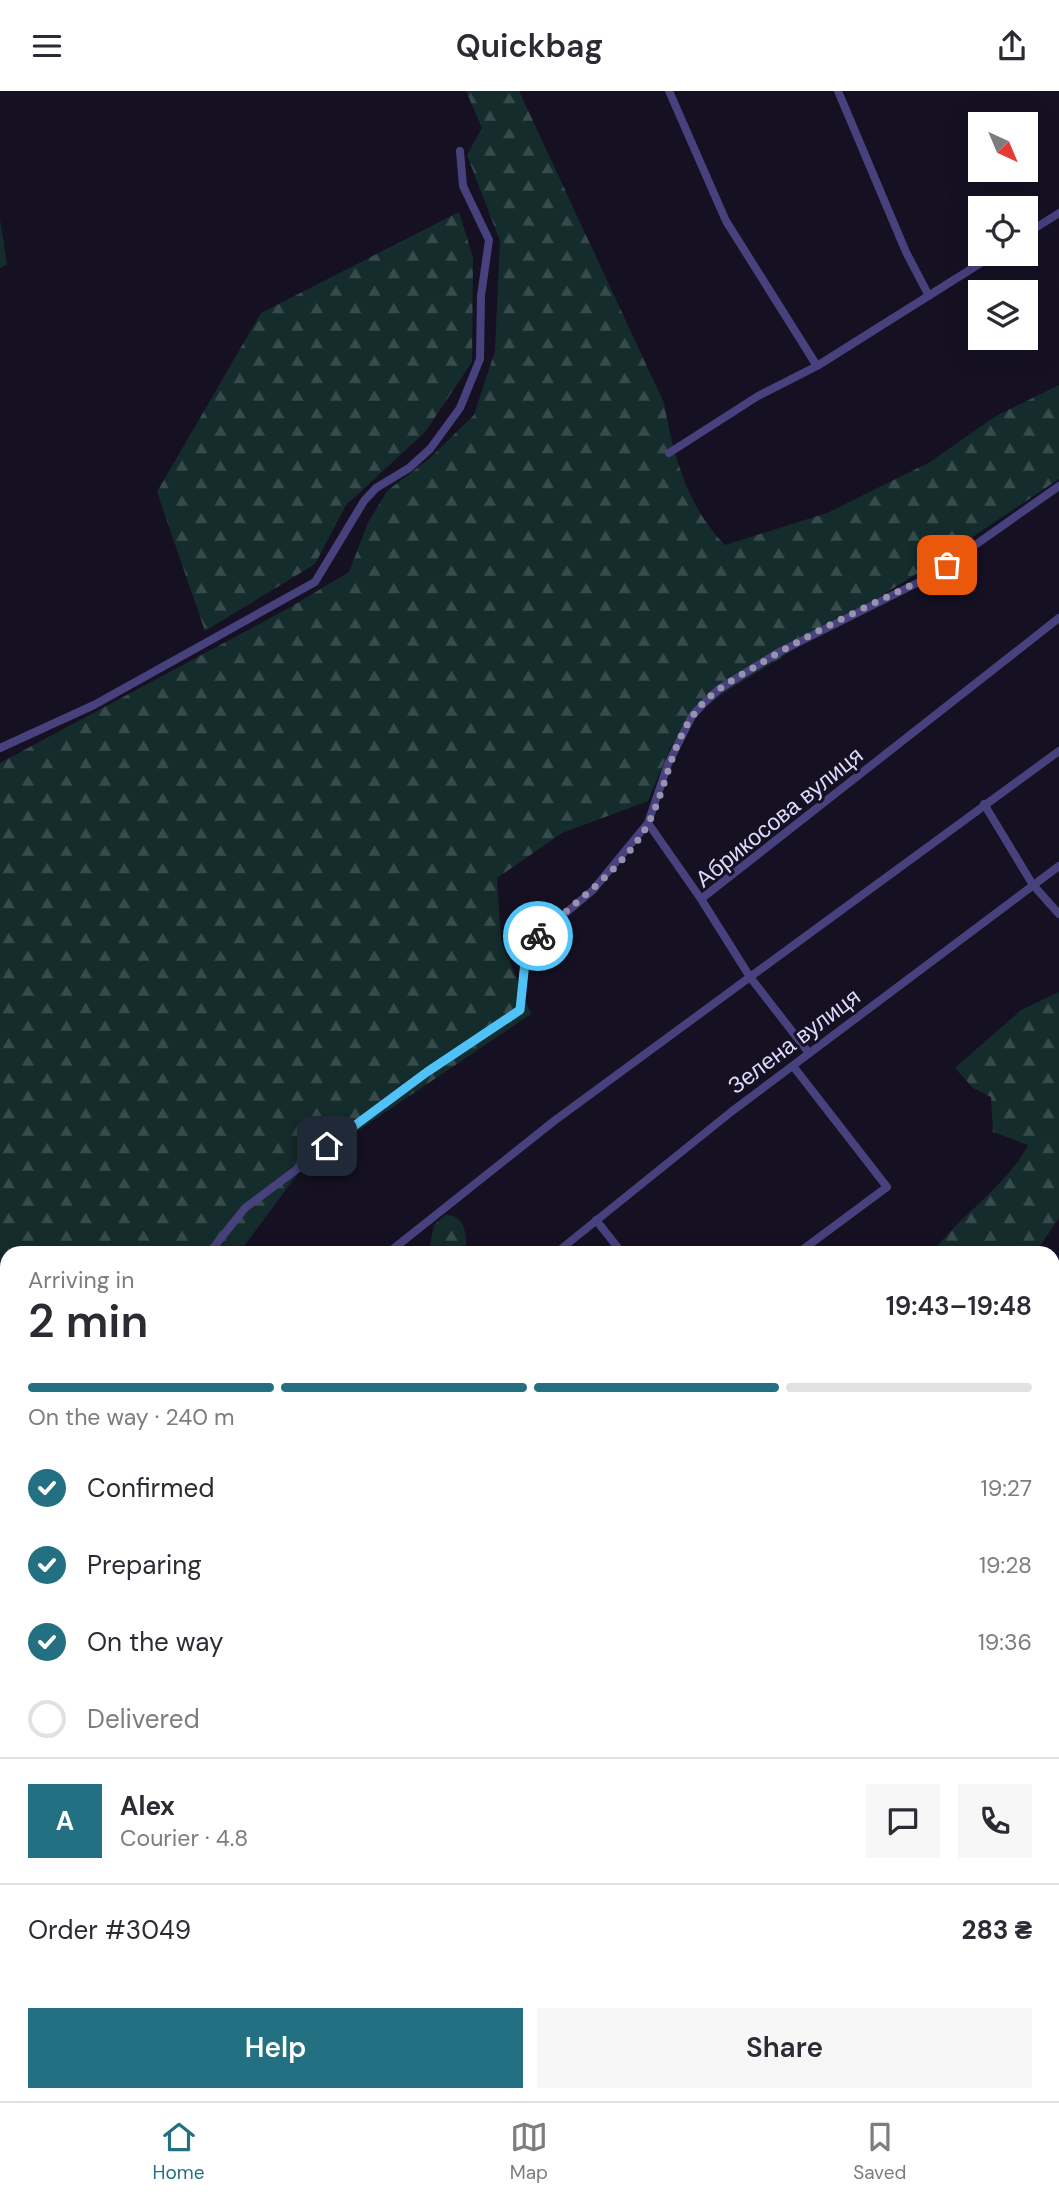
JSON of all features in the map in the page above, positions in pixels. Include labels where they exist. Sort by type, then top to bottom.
[{"type":"street","points":[[669,91],[726,221],[817,366]]},
{"type":"street","points":[[838,91],[906,252],[929,296]]},
{"type":"street","points":[[0,748],[94,705],[315,582],[364,501],[376,488],[409,468],[430,449],[460,408],[480,359],[481,296],[488,240],[464,185],[460,151]]},
{"type":"street","points":[[1038,227],[1059,213]]},
{"type":"street","points":[[669,453],[758,396],[817,366],[976,266]]},
{"type":"street","points":[[215,1246],[245,1208],[427,1072],[520,1010],[526,952],[543,932],[593,890],[649,823],[668,764],[692,716],[719,689],[780,651],[931,576],[1059,487]]},
{"type":"street","name":"Абрикосова вулиця","points":[[809,1053],[750,977],[701,899],[1059,618]]},
{"type":"street","points":[[397,1246],[554,1121],[1059,751]]},
{"type":"street","points":[[984,804],[1033,885],[1059,914]]},
{"type":"street","points":[[649,823],[701,899]]},
{"type":"street","name":"Зелена вулиця","points":[[564,1246],[809,1053],[1059,866]]},
{"type":"street","points":[[793,1066],[887,1187],[807,1246]]},
{"type":"street","points":[[596,1220],[616,1246]]},
{"type":"green space","points":[[466,91],[519,91],[664,403],[677,460],[691,497],[725,545],[827,513],[930,462],[996,416],[1059,385],[1059,479],[926,568],[725,692],[693,716],[670,748],[648,801],[562,833],[497,878],[501,940],[531,1014],[301,1169],[244,1246],[0,1246],[0,763],[287,609],[349,572],[368,523],[387,491],[430,458],[474,415],[495,351],[500,241],[467,155],[482,128]]},
{"type":"green space","points":[[459,212],[473,258],[472,362],[425,432],[346,505],[315,564],[205,631],[157,492],[261,313]]},
{"type":"green space","points":[[0,220],[7,264],[0,268]]},
{"type":"green space","points":[[1059,992],[1059,1218],[1040,1246],[938,1246],[1008,1174],[1028,1145],[993,1132],[991,1097],[973,1088],[955,1068],[1021,1010]]},
{"type":"green space","points":[[445,1215],[457,1218],[466,1234],[466,1246],[430,1246],[434,1225]]},
{"type":"way so far","points":[[538,936],[593,890],[616,866],[649,823],[668,764],[692,716],[719,689],[780,651],[931,576],[947,565]]},
{"type":"route","points":[[327,1146],[427,1072],[520,1010],[526,952],[538,936]]}]
